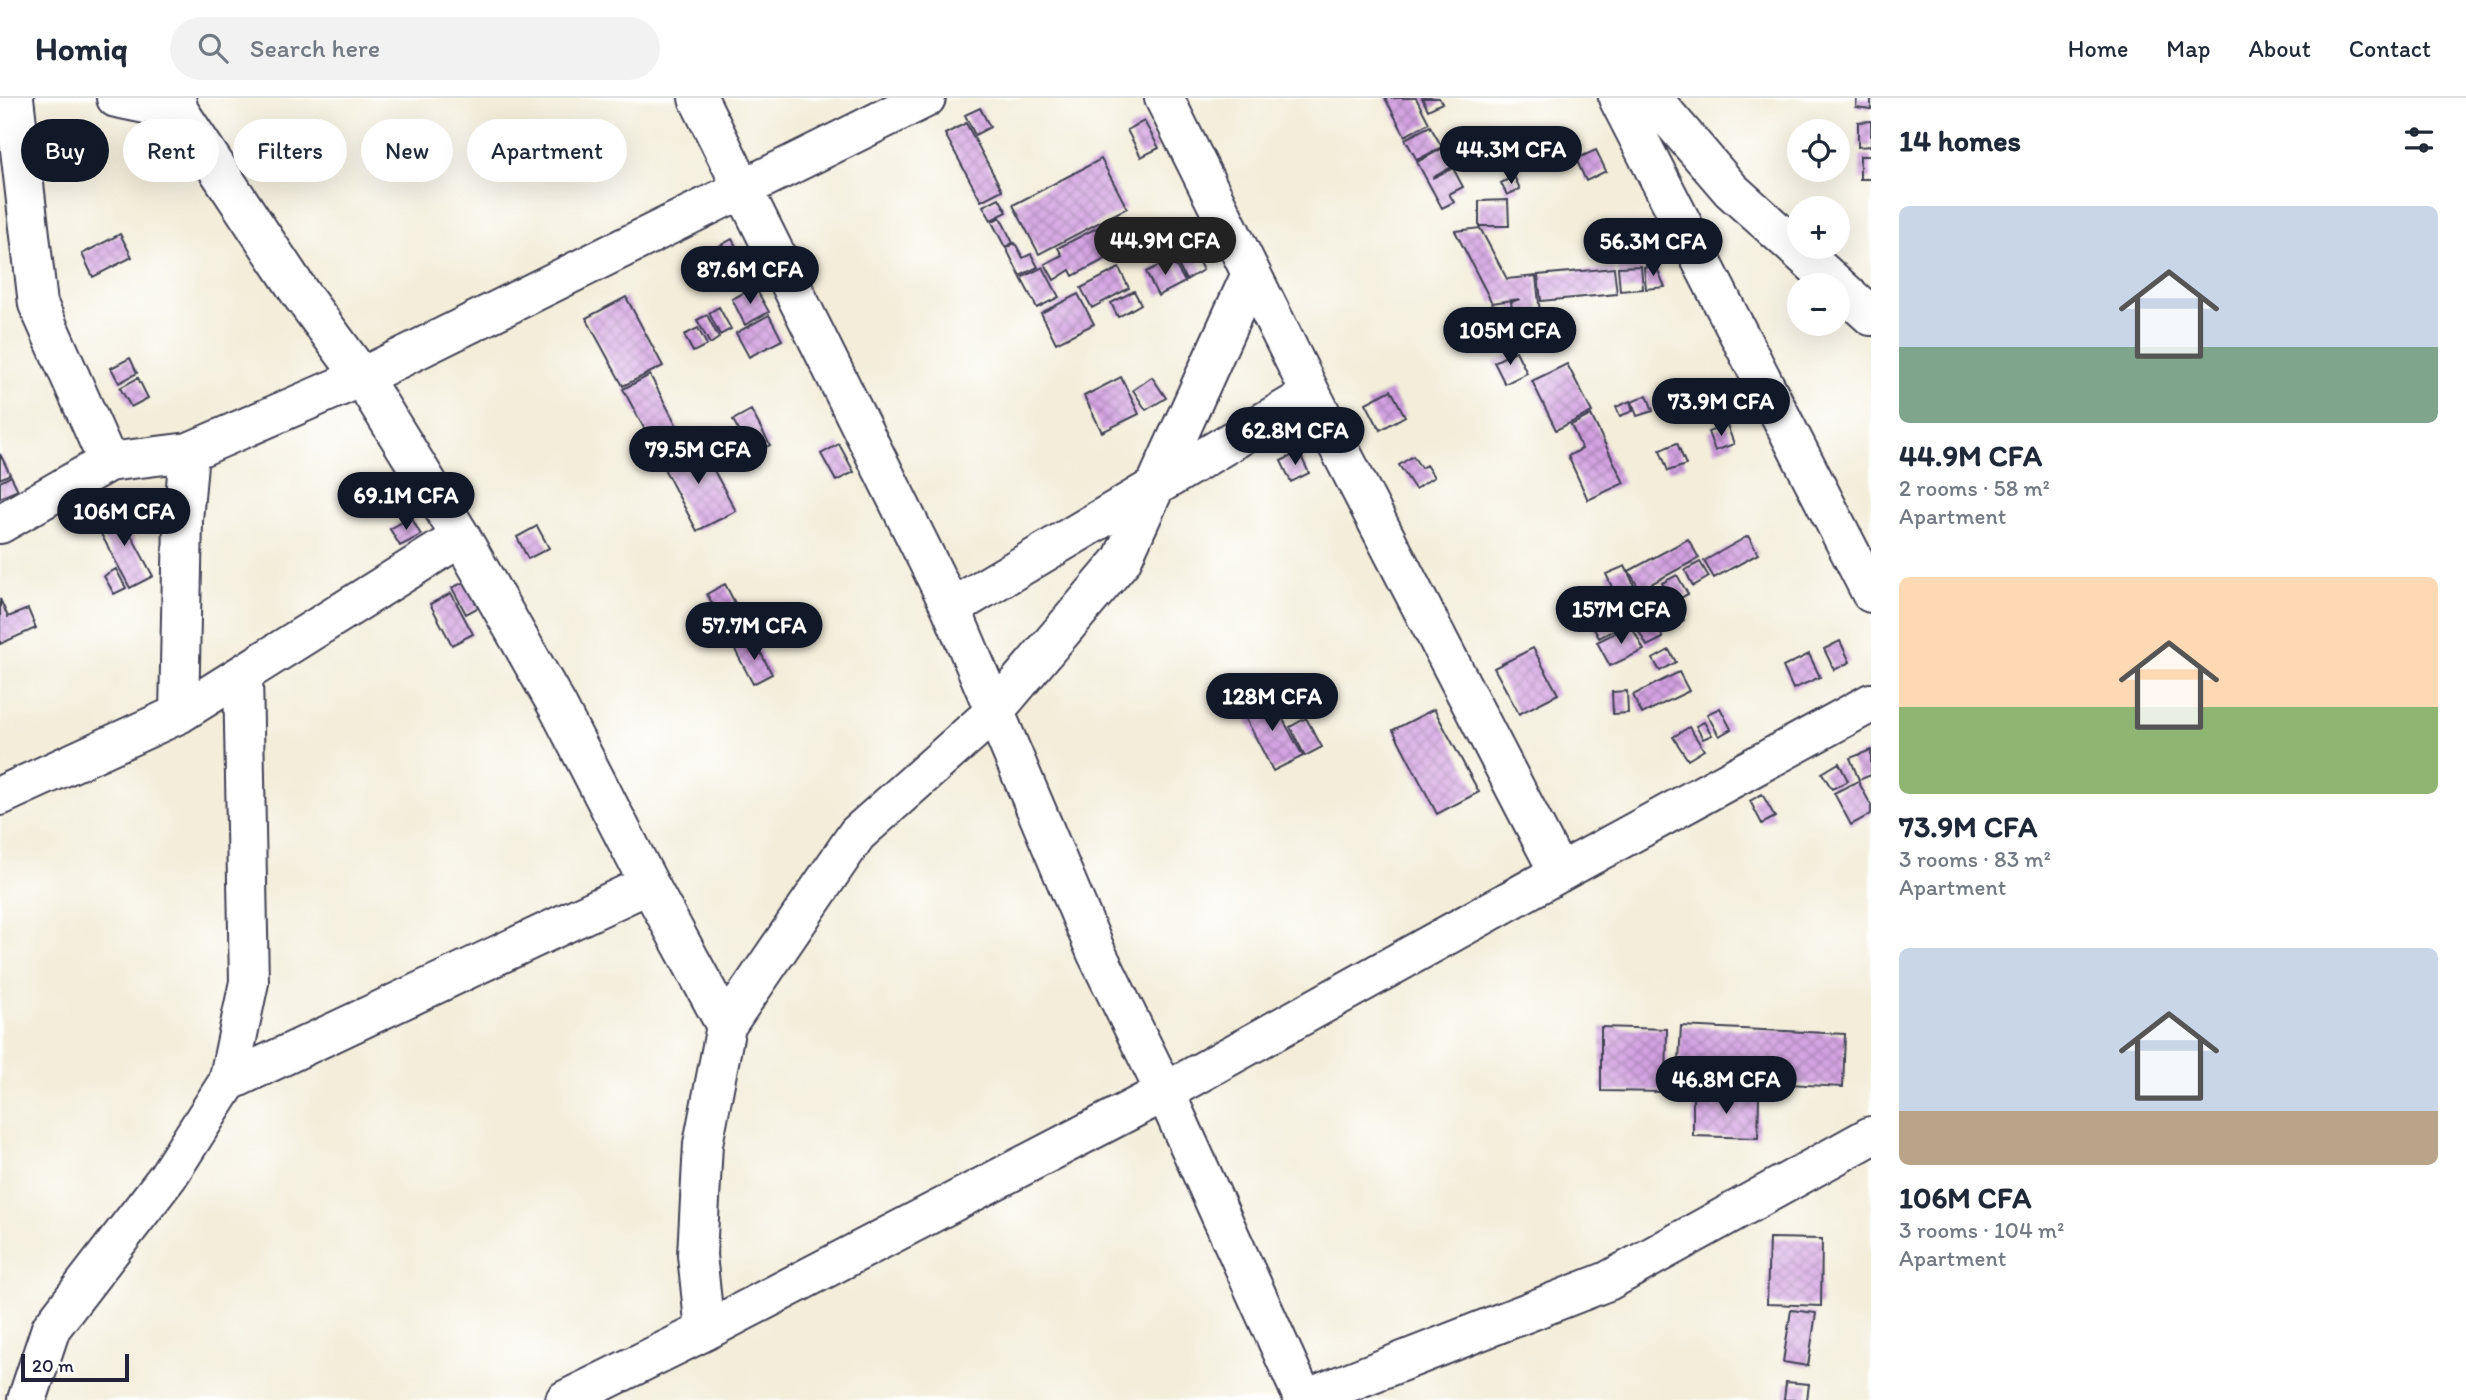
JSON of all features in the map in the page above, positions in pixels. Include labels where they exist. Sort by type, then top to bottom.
[{"type":"street","points":[[14,98],[38,304],[108,462]]},
{"type":"street","points":[[116,98],[178,104],[300,293],[362,377],[461,537],[558,707],[726,1026]]},
{"type":"street","points":[[698,98],[951,608],[993,713],[1097,954],[1166,1092],[1304,1400],[1608,1281],[1871,1136]]},
{"type":"street","points":[[0,524],[108,462],[189,452],[362,377],[926,98]]},
{"type":"street","points":[[1164,98],[1311,394],[1559,873]]},
{"type":"street","points":[[1618,98],[1871,593]]},
{"type":"street","points":[[1652,98],[1731,190],[1824,273]]},
{"type":"street","points":[[705,1331],[697,1255],[703,1144],[726,1026],[857,834],[993,713],[1122,560],[1251,274]]},
{"type":"street","points":[[1850,297],[1871,316]]},
{"type":"street","points":[[951,608],[1311,394]]},
{"type":"street","points":[[179,714],[183,520],[189,452]]},
{"type":"street","points":[[0,796],[179,714],[461,537]]},
{"type":"street","points":[[27,1400],[51,1328],[168,1176],[228,1082],[249,982],[243,675]]},
{"type":"street","points":[[565,1400],[705,1331],[1166,1092],[1871,703]]},
{"type":"street","points":[[228,1082],[649,884]]},
{"type":"building","points":[[1385,98],[1416,98],[1429,123],[1405,136]]},
{"type":"building","points":[[1422,98],[1439,98],[1442,103],[1428,110]]},
{"type":"building","points":[[1857,98],[1871,98],[1871,109],[1856,107]]},
{"type":"building","points":[[980,108],[990,127],[975,135],[965,115]]},
{"type":"building","points":[[1144,121],[1159,148],[1141,157],[1127,130]]},
{"type":"building","points":[[1871,121],[1871,146],[1858,147],[1858,122]]},
{"type":"building","points":[[966,123],[1002,190],[981,201],[945,134]]},
{"type":"building","points":[[1430,126],[1442,147],[1417,160],[1405,139]]},
{"type":"building","points":[[1443,148],[1452,167],[1432,178],[1453,168],[1463,187],[1449,194],[1454,202],[1442,208],[1417,162]]},
{"type":"building","points":[[1596,150],[1606,171],[1586,181],[1576,159]]},
{"type":"building","points":[[1860,156],[1871,156],[1871,179],[1860,179]]},
{"type":"building","points":[[1101,159],[1127,208],[1039,254],[1013,205]]},
{"type":"building","points":[[1514,176],[1520,189],[1507,195],[1501,183]]},
{"type":"building","points":[[999,198],[1007,212],[991,220],[983,206]]},
{"type":"building","points":[[1508,200],[1509,226],[1479,226],[1479,201]]},
{"type":"building","points":[[1000,217],[1013,243],[1005,247],[992,222]]},
{"type":"building","points":[[1098,227],[1113,255],[1073,276],[1070,270],[1054,280],[1045,264],[1062,255],[1058,248]]},
{"type":"building","points":[[1480,228],[1507,279],[1536,276],[1540,313],[1513,316],[1511,302],[1520,299],[1492,303],[1455,231]]},
{"type":"building","points":[[120,234],[132,257],[93,277],[82,254]]},
{"type":"building","points":[[732,239],[748,269],[725,281],[710,251]]},
{"type":"building","points":[[1015,243],[1023,258],[1031,254],[1038,267],[1020,276],[1006,248]]},
{"type":"building","points":[[1190,246],[1203,270],[1186,280],[1173,255]]},
{"type":"building","points":[[1172,259],[1185,282],[1158,296],[1146,272]]},
{"type":"building","points":[[1641,266],[1643,289],[1620,291],[1618,267]]},
{"type":"building","points":[[1656,266],[1665,287],[1646,289],[1644,267]]},
{"type":"building","points":[[1043,267],[1059,297],[1037,308],[1021,278]]},
{"type":"building","points":[[1119,268],[1129,288],[1092,308],[1081,288]]},
{"type":"building","points":[[1614,268],[1617,294],[1541,301],[1538,275]]},
{"type":"building","points":[[755,287],[769,312],[745,325],[732,299]]},
{"type":"building","points":[[1134,291],[1141,304],[1118,317],[1111,303]]},
{"type":"building","points":[[1078,294],[1094,324],[1056,343],[1041,313]]},
{"type":"building","points":[[626,297],[663,366],[623,386],[586,318]]},
{"type":"building","points":[[719,307],[731,329],[720,335],[709,313]]},
{"type":"building","points":[[707,315],[719,338],[710,344],[697,320]]},
{"type":"building","points":[[769,315],[782,340],[749,357],[736,333]]},
{"type":"building","points":[[698,328],[707,345],[693,352],[684,335]]},
{"type":"building","points":[[1516,351],[1527,373],[1505,384],[1494,362]]},
{"type":"building","points":[[130,358],[137,373],[119,383],[111,368]]},
{"type":"building","points":[[1567,364],[1592,412],[1556,430],[1532,381]]},
{"type":"building","points":[[650,375],[686,443],[660,458],[623,389]]},
{"type":"building","points":[[1121,377],[1139,414],[1102,432],[1084,396]]},
{"type":"building","points":[[1152,377],[1166,398],[1146,410],[1133,390]]},
{"type":"building","points":[[138,378],[148,398],[131,407],[120,388]]},
{"type":"building","points":[[1391,390],[1405,416],[1380,430],[1366,403]]},
{"type":"building","points":[[1647,395],[1653,411],[1637,416],[1632,402]]},
{"type":"building","points":[[1630,401],[1633,411],[1620,416],[1616,407]]},
{"type":"building","points":[[751,410],[770,445],[752,454],[733,420]]},
{"type":"building","points":[[1591,415],[1624,483],[1588,500],[1568,456],[1582,449],[1571,425]]},
{"type":"building","points":[[1727,425],[1734,444],[1715,451],[1708,432]]},
{"type":"building","points":[[698,441],[736,511],[697,531],[660,461]]},
{"type":"building","points":[[1677,443],[1686,465],[1668,471],[1660,450]]},
{"type":"building","points":[[839,444],[854,472],[836,481],[821,454]]},
{"type":"building","points":[[1299,452],[1309,473],[1291,482],[1281,461]]},
{"type":"building","points":[[0,454],[10,474],[0,479]]},
{"type":"building","points":[[1413,456],[1421,468],[1426,465],[1434,477],[1415,489],[1399,465]]},
{"type":"building","points":[[11,476],[18,490],[0,498],[0,482]]},
{"type":"building","points":[[117,509],[153,576],[130,588],[94,521]]},
{"type":"building","points":[[411,517],[421,535],[400,546],[390,529]]},
{"type":"building","points":[[537,526],[549,548],[528,559],[517,537]]},
{"type":"building","points":[[1748,536],[1758,554],[1714,578],[1704,561]]},
{"type":"building","points":[[1688,539],[1699,558],[1640,590],[1629,571]]},
{"type":"building","points":[[1700,562],[1709,577],[1693,586],[1685,570]]},
{"type":"building","points":[[1625,566],[1634,585],[1615,594],[1606,574]]},
{"type":"building","points":[[116,569],[126,588],[114,594],[104,576]]},
{"type":"building","points":[[1677,575],[1688,594],[1673,602],[1662,583]]},
{"type":"building","points":[[466,581],[479,607],[466,614],[452,588]]},
{"type":"building","points":[[725,584],[735,603],[717,612],[707,594]]},
{"type":"building","points":[[451,593],[473,634],[452,645],[430,604]]},
{"type":"building","points":[[1640,594],[1663,638],[1647,646],[1633,620],[1599,638],[1589,619]]},
{"type":"building","points":[[1667,598],[1671,606],[1676,603],[1684,620],[1661,631],[1649,607]]},
{"type":"building","points":[[0,599],[8,617],[28,609],[36,628],[0,644]]},
{"type":"building","points":[[1631,625],[1644,650],[1610,666],[1597,642]]},
{"type":"building","points":[[754,640],[772,674],[753,684],[735,650]]},
{"type":"building","points":[[1840,641],[1850,662],[1834,670],[1824,649]]},
{"type":"building","points":[[1533,648],[1558,694],[1519,714],[1494,668]]},
{"type":"building","points":[[1669,650],[1676,662],[1660,671],[1653,659]]},
{"type":"building","points":[[1809,654],[1820,677],[1793,689],[1783,667]]},
{"type":"building","points":[[1679,672],[1689,691],[1642,714],[1633,695]]},
{"type":"building","points":[[1627,691],[1628,713],[1613,714],[1612,692]]},
{"type":"building","points":[[1269,694],[1303,756],[1273,771],[1241,709]]},
{"type":"building","points":[[1720,708],[1731,729],[1719,736],[1707,714]]},
{"type":"building","points":[[1434,709],[1479,792],[1437,814],[1393,730]]},
{"type":"building","points":[[1306,718],[1322,747],[1305,756],[1290,727]]},
{"type":"building","points":[[1704,722],[1712,735],[1703,739],[1696,726]]},
{"type":"building","points":[[1689,727],[1704,750],[1688,760],[1673,737]]},
{"type":"building","points":[[1871,750],[1871,775],[1859,780],[1850,758]]},
{"type":"building","points":[[1839,763],[1848,781],[1832,789],[1822,773]]},
{"type":"building","points":[[1858,781],[1871,805],[1871,814],[1851,825],[1834,793]]},
{"type":"building","points":[[1762,794],[1775,817],[1762,824],[1750,801]]},
{"type":"building","points":[[1681,1026],[1845,1034],[1843,1087],[1678,1078]]},
{"type":"building","points":[[1601,1027],[1667,1029],[1666,1092],[1601,1091]]},
{"type":"building","points":[[1693,1094],[1759,1095],[1758,1138],[1693,1136]]},
{"type":"building","points":[[1769,1238],[1822,1239],[1821,1306],[1767,1304]]},
{"type":"building","points":[[1791,1310],[1816,1313],[1808,1366],[1783,1362]]},
{"type":"building","points":[[1786,1382],[1809,1384],[1807,1400],[1784,1400]]}]
